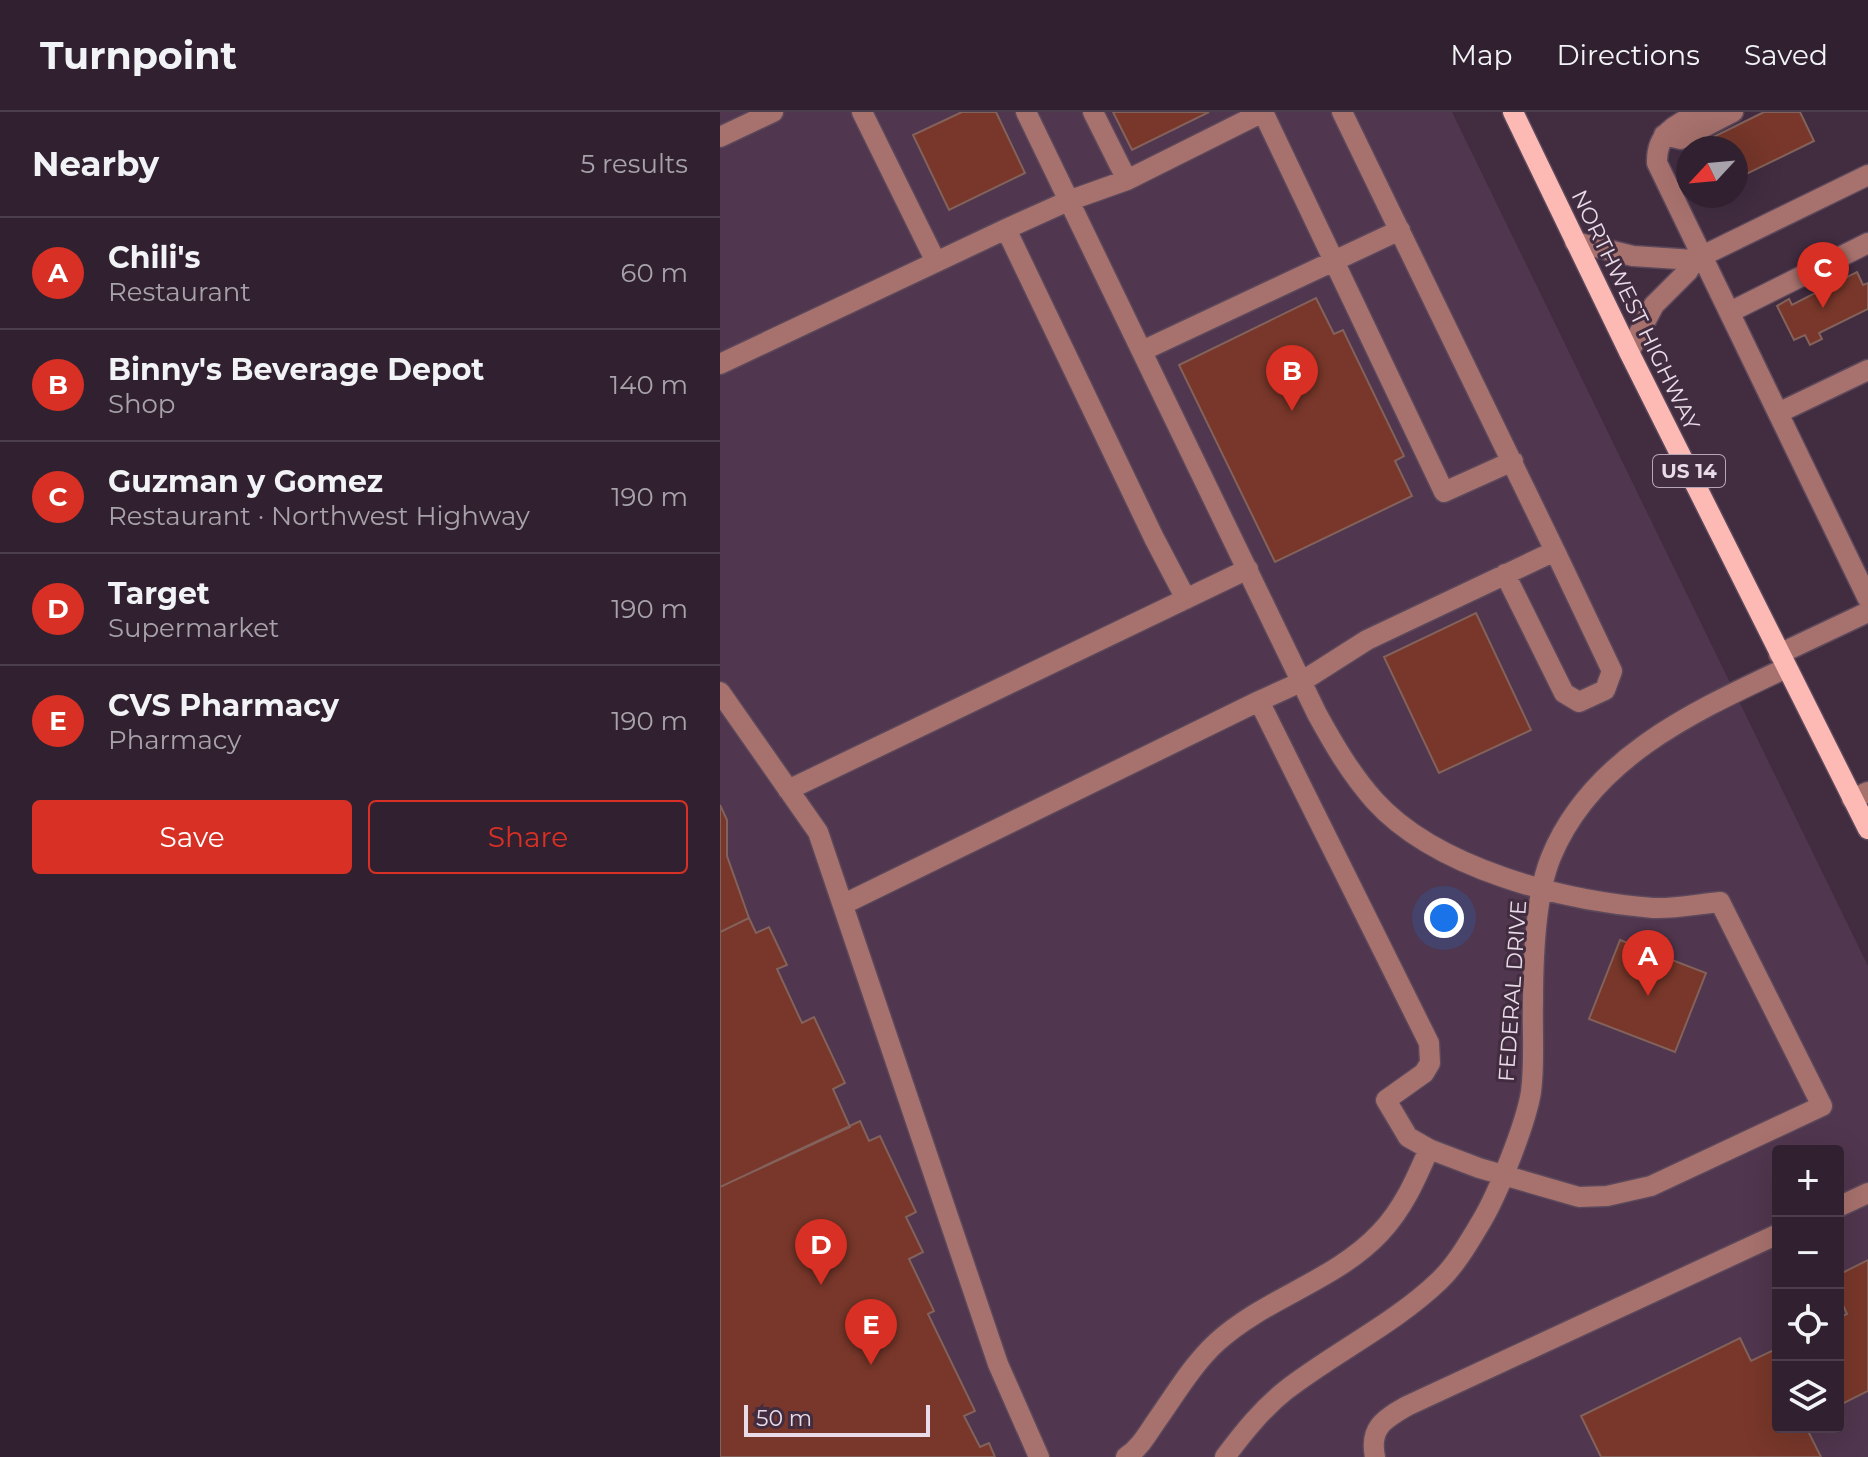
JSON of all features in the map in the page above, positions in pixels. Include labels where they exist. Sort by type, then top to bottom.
[{"type":"main road","name":"NORTHWEST HIGHWAY","points":[[1513,112],[1783,661],[1860,796],[1868,829]]},
{"type":"lane","points":[[720,137],[773,112]]},
{"type":"lane","points":[[862,112],[936,262]]},
{"type":"lane","points":[[1026,112],[1301,682],[1346,765],[1376,802],[1401,826],[1471,867],[1543,891],[1655,908],[1720,902],[1822,1106],[1651,1186],[1607,1196],[1579,1197],[1502,1175],[1429,1149],[1408,1137],[1386,1100],[1424,1073],[1430,1063],[1429,1043],[1259,701]]},
{"type":"lane","points":[[1093,112],[1127,180]]},
{"type":"lane","points":[[720,364],[1006,229],[1068,201],[1127,180],[1263,112],[1444,492],[1513,461]]},
{"type":"lane","points":[[1342,112],[1612,671],[1605,690],[1579,702],[1564,693],[1505,574]]},
{"type":"lane","points":[[1702,112],[1664,135],[1657,147],[1657,163],[1698,258],[1730,312],[1868,599]]},
{"type":"lane","points":[[1664,135],[1681,139],[1733,112]]},
{"type":"lane","points":[[1629,352],[1654,305],[1698,258],[1868,175]]},
{"type":"lane","points":[[1006,229],[1186,599]]},
{"type":"lane","points":[[1142,351],[1400,230]]},
{"type":"lane","points":[[1575,242],[1633,256],[1698,258]]},
{"type":"lane","points":[[1730,312],[1868,243]]},
{"type":"lane","points":[[1778,413],[1868,370]]},
{"type":"lane","points":[[844,904],[1301,682],[1367,640],[1555,551]]},
{"type":"lane","points":[[788,790],[1248,569]]},
{"type":"lane","name":"FEDERAL DRIVE","points":[[1225,1457],[1249,1425],[1283,1392],[1402,1311],[1441,1280],[1484,1218],[1519,1134],[1531,1092],[1536,931],[1550,858],[1584,801],[1646,742],[1868,612]]},
{"type":"lane","points":[[720,692],[818,832],[989,1338],[1039,1457]]},
{"type":"lane","points":[[1126,1457],[1143,1441],[1195,1364],[1217,1341],[1250,1316],[1339,1266],[1379,1234],[1413,1188],[1429,1149]]},
{"type":"lane","points":[[1844,1204],[1868,1193]]},
{"type":"lane","points":[[1375,1457],[1374,1437],[1384,1419],[1407,1406],[1772,1237]]},
{"type":"shaded area","points":[[720,112],[1452,112],[1868,966],[1868,1457],[720,1457]]},
{"type":"building","points":[[962,112],[996,112],[1025,173],[949,210],[913,135]]},
{"type":"building","points":[[1113,112],[1209,112],[1132,150]]},
{"type":"building","points":[[1764,112],[1800,112],[1814,141],[1748,173],[1748,136],[1715,136]]},
{"type":"building","points":[[1857,272],[1863,285],[1868,283],[1868,309],[1819,333],[1822,339],[1810,345],[1805,335],[1794,340],[1777,306],[1789,299],[1792,305],[1827,287],[1824,283],[1833,279],[1835,283]]},
{"type":"building","points":[[1316,298],[1334,334],[1343,330],[1404,456],[1395,461],[1412,496],[1275,562],[1179,365]]},
{"type":"building","points":[[1476,613],[1531,730],[1439,773],[1384,657]]},
{"type":"building","points":[[720,805],[727,820],[727,856],[749,918],[720,932]]},
{"type":"building","points":[[749,918],[756,933],[769,927],[787,965],[777,969],[802,1023],[814,1017],[845,1083],[833,1089],[850,1127],[720,1187],[720,932]]},
{"type":"building","points":[[1620,940],[1706,973],[1675,1052],[1589,1019]]},
{"type":"building","points":[[860,1121],[869,1141],[880,1136],[916,1212],[906,1217],[923,1252],[909,1259],[934,1311],[928,1314],[975,1411],[964,1416],[980,1447],[989,1443],[995,1457],[720,1457],[720,1187]]},
{"type":"building","points":[[1868,1260],[1868,1391],[1844,1403],[1844,1315],[1847,1314],[1844,1307],[1844,1272]]},
{"type":"building","points":[[1740,1338],[1751,1361],[1772,1351],[1772,1433],[1809,1433],[1821,1457],[1601,1457],[1581,1416]]},
{"type":"place","name":"Guzman y Gomez","points":[[1823,308]]},
{"type":"place","name":"Binny's Beverage Depot","points":[[1292,411]]},
{"type":"place","name":"Chili's","points":[[1648,996]]},
{"type":"place","name":"Target","points":[[821,1285]]},
{"type":"place","name":"CVS Pharmacy","points":[[871,1365]]}]
